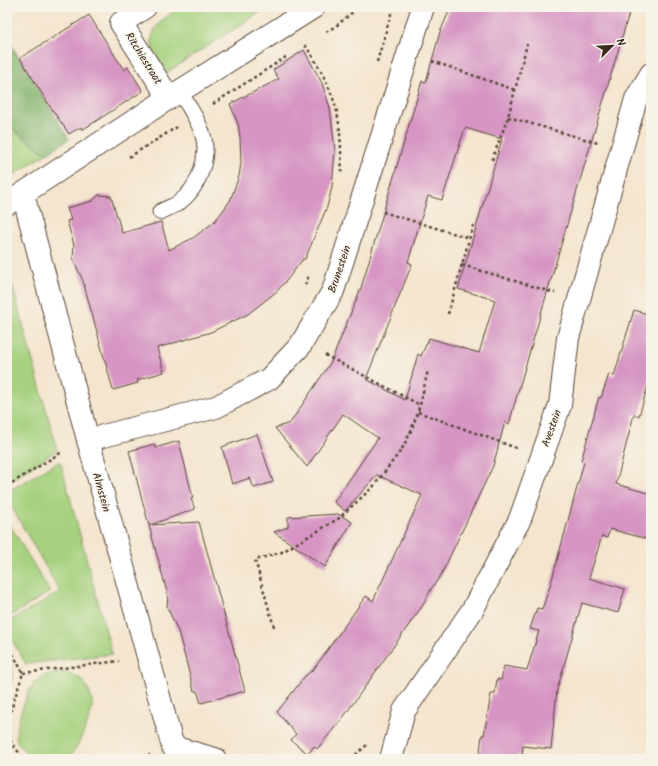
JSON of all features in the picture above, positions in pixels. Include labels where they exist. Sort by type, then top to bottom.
[{"type":"street","name":"Ritchiestraat","points":[[146,7],[121,22],[174,95]]},
{"type":"street","points":[[15,199],[174,95],[314,7]]},
{"type":"street","name":"Brunestein","points":[[88,440],[216,407],[269,379],[302,343],[333,291],[423,7]]},
{"type":"street","name":"Avestein","points":[[391,759],[404,711],[473,609],[520,519],[560,405],[568,338],[636,99],[651,74]]},
{"type":"street","name":"Almstein","points":[[15,199],[88,440],[173,747],[215,759]]},
{"type":"lane","points":[[160,212],[177,203],[192,190],[201,173],[205,154],[203,134],[195,116],[174,95]]},
{"type":"path","points":[[375,67],[393,7]]},
{"type":"path","points":[[492,160],[508,117],[527,44]]},
{"type":"path","points":[[305,45],[326,83],[337,113],[342,178],[345,171]]},
{"type":"path","points":[[409,53],[515,90]]},
{"type":"path","points":[[508,117],[622,150]]},
{"type":"path","points":[[360,205],[469,238]]},
{"type":"path","points":[[448,314],[474,222]]},
{"type":"path","points":[[462,265],[579,300]]},
{"type":"path","points":[[303,290],[312,268]]},
{"type":"path","points":[[302,343],[420,404]]},
{"type":"path","points":[[274,627],[255,560],[282,552],[296,545],[338,519],[373,487],[402,449],[411,431],[418,412],[428,370]]},
{"type":"path","points":[[418,412],[541,458]]},
{"type":"path","points":[[7,486],[62,452]]},
{"type":"path","points":[[7,644],[23,673],[7,722]]},
{"type":"path","points":[[23,673],[119,661]]},
{"type":"path","points":[[7,735],[24,759]]},
{"type":"green space","points":[[180,7],[268,7],[166,73],[152,45],[153,33],[160,23]]},
{"type":"green space","points":[[7,38],[69,139],[46,154],[7,125]]},
{"type":"green space","points":[[7,125],[46,154],[7,179]]},
{"type":"green space","points":[[7,266],[57,450],[7,483]]},
{"type":"green space","points":[[58,462],[61,464],[112,654],[26,664],[7,632],[7,623],[60,592],[7,499],[7,492]]},
{"type":"green space","points":[[7,520],[50,592],[7,618]]},
{"type":"green space","points":[[7,657],[12,667],[12,676],[7,695]]},
{"type":"green space","points":[[60,673],[76,676],[83,682],[91,696],[92,708],[79,741],[71,755],[64,759],[48,760],[36,758],[28,754],[17,742],[16,732],[20,716],[26,698],[33,684],[39,678]]},
{"type":"building","points":[[451,7],[619,7],[630,10],[509,424],[505,422],[493,466],[441,575],[431,589],[423,605],[342,719],[317,749],[314,746],[308,754],[291,740],[296,734],[277,712],[306,675],[313,670],[366,596],[373,601],[422,495],[377,475],[345,511],[334,502],[378,438],[343,414],[307,467],[275,428],[290,423],[331,362],[361,288],[422,81],[426,82],[440,32]],"holes":[[[465,128],[502,139],[458,289],[495,300],[479,353],[429,338],[421,356],[418,354],[405,400],[366,379],[412,264],[408,262],[428,196],[442,200]]]},
{"type":"building","points":[[89,15],[124,70],[128,67],[143,91],[82,130],[81,127],[69,134],[20,58]]},
{"type":"building","points":[[304,50],[322,83],[330,108],[335,151],[332,187],[327,207],[305,259],[303,259],[276,292],[248,314],[211,332],[157,348],[164,372],[137,380],[138,383],[113,390],[83,281],[73,258],[74,245],[67,221],[71,220],[67,208],[92,201],[99,195],[111,196],[122,233],[161,222],[169,250],[193,238],[214,222],[222,212],[230,201],[239,176],[241,163],[240,137],[238,124],[230,104],[279,79],[273,70]]},
{"type":"building","points":[[634,310],[651,315],[651,375],[639,416],[634,414],[616,484],[651,494],[651,540],[610,529],[607,538],[602,536],[589,578],[625,589],[618,613],[582,603],[557,690],[551,749],[523,746],[522,755],[517,755],[516,759],[479,759],[482,735],[484,735],[491,694],[495,694],[497,679],[501,680],[504,666],[527,670],[539,631],[530,629],[537,608],[542,609],[551,583],[584,462],[581,461],[599,397],[601,398],[609,374],[614,376]]},
{"type":"building","points":[[257,434],[273,482],[254,488],[250,478],[232,484],[222,447]]},
{"type":"building","points":[[179,441],[193,498],[191,499],[195,509],[150,525],[199,522],[245,691],[201,703],[197,691],[194,691],[178,631],[167,607],[168,596],[129,451],[154,444],[155,448]]},
{"type":"building","points":[[338,514],[352,522],[325,567],[274,532],[288,527],[288,517]]}]
